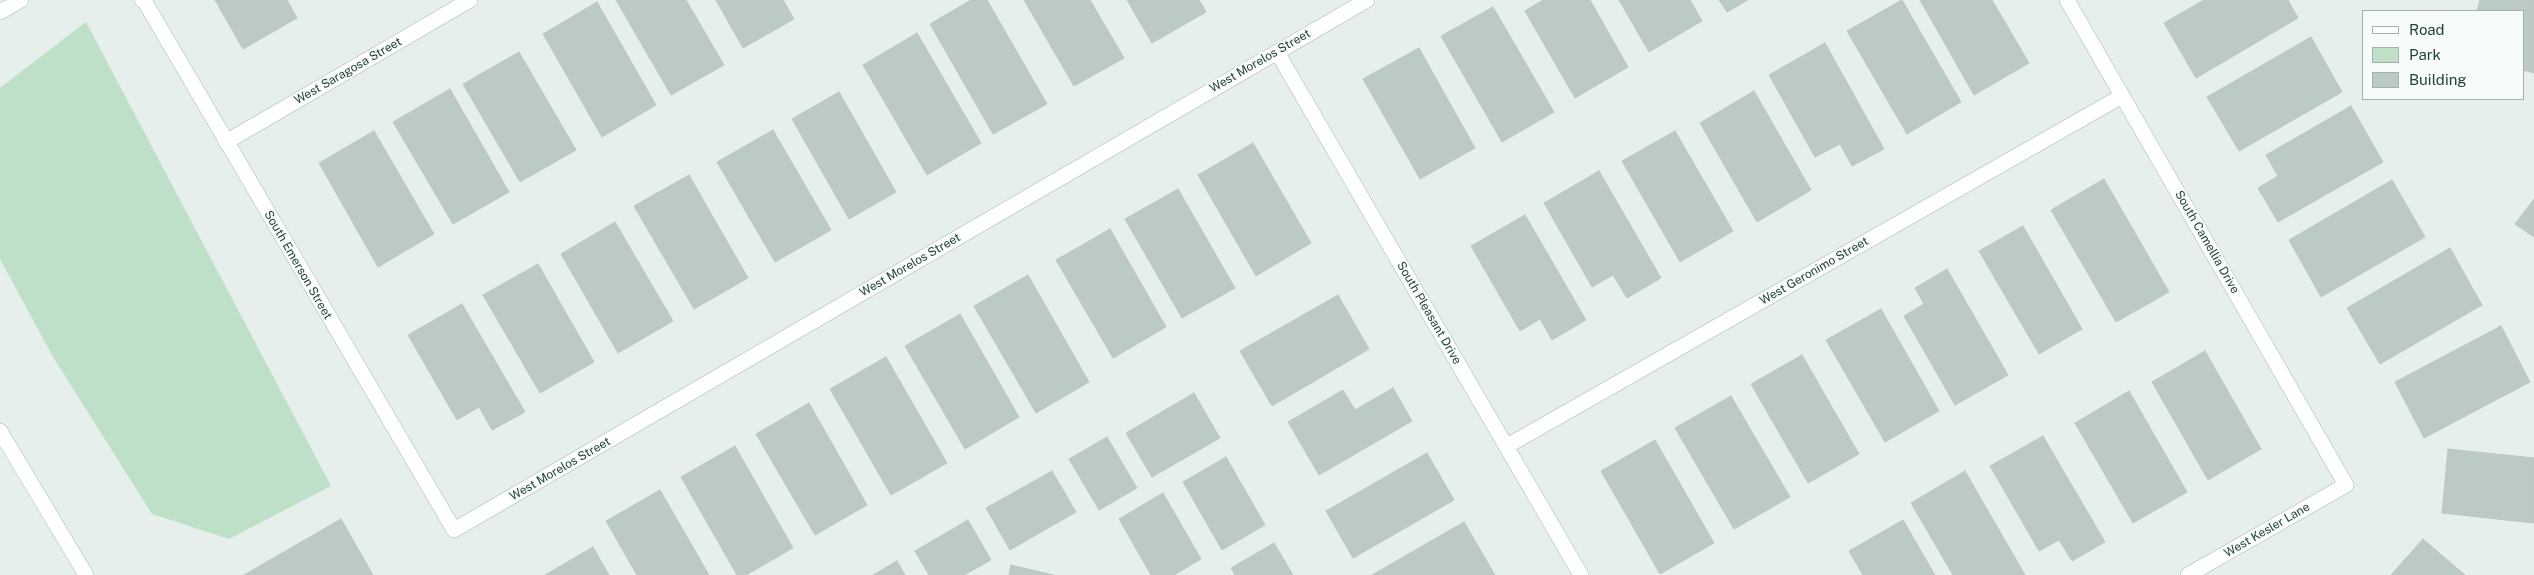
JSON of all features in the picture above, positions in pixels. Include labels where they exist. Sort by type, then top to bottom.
[{"type":"street","points":[[0,12],[21,0]]},
{"type":"street","name":"South Emerson Street","points":[[142,0],[145,2],[454,530]]},
{"type":"street","name":"West Saragosa Street","points":[[226,142],[470,0]]},
{"type":"street","name":"West Morelos Street","points":[[454,530],[1367,0]]},
{"type":"street","name":"South Camellia Drive","points":[[2067,0],[2346,484]]},
{"type":"street","name":"South Pleasant Drive","points":[[1277,52],[1581,575]]},
{"type":"street","name":"West Geronimo Street","points":[[1507,446],[2122,96]]},
{"type":"street","points":[[0,431],[86,575]]},
{"type":"street","name":"West Kesler Lane","points":[[2188,575],[2346,484]]},
{"type":"green space","points":[[86,22],[331,486],[229,539],[152,514],[53,357],[0,259],[0,88]]},
{"type":"building","points":[[215,0],[287,0],[297,18],[243,49]]},
{"type":"building","points":[[616,0],[686,0],[724,65],[671,95]]},
{"type":"building","points":[[716,0],[783,0],[794,19],[743,48]]},
{"type":"building","points":[[971,0],[987,0],[1047,104],[993,134],[930,24]]},
{"type":"building","points":[[1024,0],[1090,0],[1124,58],[1074,86]]},
{"type":"building","points":[[1127,0],[1199,0],[1206,12],[1152,43]]},
{"type":"building","points":[[1543,0],[1590,0],[1628,67],[1575,98],[1525,11]]},
{"type":"building","points":[[1619,0],[1690,0],[1702,21],[1649,52]]},
{"type":"building","points":[[1719,0],[1748,0],[1727,12]]},
{"type":"building","points":[[1902,0],[1961,102],[1907,134],[1847,31]]},
{"type":"building","points":[[1920,0],[1992,0],[2029,63],[1974,95]]},
{"type":"building","points":[[2204,0],[2288,0],[2298,18],[2196,78],[2164,23]]},
{"type":"building","points":[[2480,0],[2534,0],[2534,73],[2524,70],[2524,10],[2477,10]]},
{"type":"building","points":[[597,2],[656,105],[602,137],[543,34]]},
{"type":"building","points":[[1493,7],[1554,112],[1502,142],[1441,36]]},
{"type":"building","points":[[917,33],[981,143],[927,175],[863,65]]},
{"type":"building","points":[[2311,37],[2342,92],[2239,151],[2207,97]]},
{"type":"building","points":[[1825,43],[1884,149],[1852,166],[1840,144],[1815,157],[1769,75]]},
{"type":"building","points":[[1419,48],[1475,148],[1420,179],[1363,79]]},
{"type":"building","points":[[519,52],[576,150],[520,182],[463,84]]},
{"type":"building","points":[[450,89],[509,192],[453,224],[393,122]]},
{"type":"building","points":[[1754,91],[1811,190],[1757,222],[1700,123]]},
{"type":"building","points":[[839,92],[896,192],[849,219],[792,119]]},
{"type":"building","points":[[2351,106],[2383,162],[2278,222],[2258,188],[2278,176],[2266,155]]},
{"type":"building","points":[[773,130],[831,230],[775,262],[717,162]]},
{"type":"building","points":[[374,131],[434,234],[378,267],[319,163]]},
{"type":"building","points":[[1675,131],[1733,231],[1680,262],[1622,161]]},
{"type":"building","points":[[1253,143],[1311,243],[1256,276],[1198,175]]},
{"type":"building","points":[[1599,171],[1661,278],[1627,298],[1613,275],[1592,287],[1544,203]]},
{"type":"building","points":[[689,175],[748,278],[694,309],[634,206]]},
{"type":"building","points":[[2104,179],[2169,292],[2116,322],[2051,210]]},
{"type":"building","points":[[2392,180],[2425,237],[2321,297],[2289,240]]},
{"type":"building","points":[[1178,189],[1235,288],[1182,318],[1125,219]]},
{"type":"building","points":[[2534,199],[2534,237],[2515,224]]},
{"type":"building","points":[[1525,215],[1586,320],[1552,340],[1540,319],[1520,331],[1471,246]]},
{"type":"building","points":[[615,222],[673,321],[618,353],[561,254]]},
{"type":"building","points":[[2023,226],[2082,329],[2039,354],[1979,251]]},
{"type":"building","points":[[1110,229],[1166,327],[1113,358],[1056,260]]},
{"type":"building","points":[[2450,248],[2482,305],[2380,364],[2347,308]]},
{"type":"building","points":[[538,264],[594,362],[540,393],[483,295]]},
{"type":"building","points":[[1947,269],[2008,375],[1955,405],[1904,316],[1924,304],[1915,288]]},
{"type":"building","points":[[1028,275],[1089,382],[1036,413],[974,306]]},
{"type":"building","points":[[1338,295],[1369,349],[1272,406],[1240,351]]},
{"type":"building","points":[[462,304],[525,412],[492,430],[479,407],[457,420],[408,335]]},
{"type":"building","points":[[1881,309],[1939,411],[1885,442],[1826,340]]},
{"type":"building","points":[[960,314],[1019,417],[965,449],[905,346]]},
{"type":"building","points":[[2501,326],[2530,382],[2424,438],[2395,382]]},
{"type":"building","points":[[2205,351],[2261,449],[2208,480],[2152,382]]},
{"type":"building","points":[[1802,355],[1859,454],[1808,483],[1751,384]]},
{"type":"building","points":[[886,357],[947,463],[891,495],[830,389]]},
{"type":"building","points":[[1393,388],[1412,421],[1319,475],[1288,422],[1343,390],[1355,410]]},
{"type":"building","points":[[2129,391],[2187,492],[2133,523],[2075,423]]},
{"type":"building","points":[[1194,393],[1220,438],[1152,477],[1126,433]]},
{"type":"building","points":[[1731,396],[1790,497],[1734,529],[1675,428]]},
{"type":"building","points":[[809,403],[867,505],[815,535],[756,434]]},
{"type":"building","points":[[2043,436],[2105,542],[2072,561],[2059,540],[2039,551],[1990,466]]},
{"type":"building","points":[[1107,437],[1137,488],[1099,510],[1069,459]]},
{"type":"building","points":[[1655,440],[1714,543],[1660,574],[1601,471]]},
{"type":"building","points":[[735,446],[793,548],[746,575],[737,575],[681,477]]},
{"type":"building","points":[[2448,449],[2534,458],[2534,523],[2442,513]]},
{"type":"building","points":[[1427,453],[1454,500],[1353,558],[1326,511]]},
{"type":"building","points":[[1226,457],[1265,525],[1222,550],[1183,482]]},
{"type":"building","points":[[1052,471],[1076,512],[1010,550],[986,508]]},
{"type":"building","points":[[1965,471],[2025,575],[1953,575],[1911,503]]},
{"type":"building","points":[[660,490],[709,575],[637,575],[606,521]]},
{"type":"building","points":[[1163,493],[1201,559],[1174,575],[1151,575],[1119,519]]},
{"type":"building","points":[[341,519],[373,575],[244,575]]},
{"type":"building","points":[[968,520],[991,560],[964,575],[929,575],[915,551]]},
{"type":"building","points":[[1903,520],[1935,575],[1863,575],[1849,551]]},
{"type":"building","points":[[1464,522],[1495,575],[1372,575]]},
{"type":"building","points":[[2423,539],[2465,575],[2391,575]]},
{"type":"building","points":[[1274,543],[1293,575],[1235,575],[1231,568]]},
{"type":"building","points":[[593,547],[609,575],[545,575]]},
{"type":"building","points":[[897,561],[905,575],[873,575]]},
{"type":"building","points":[[1011,565],[1053,575],[1009,575]]}]
